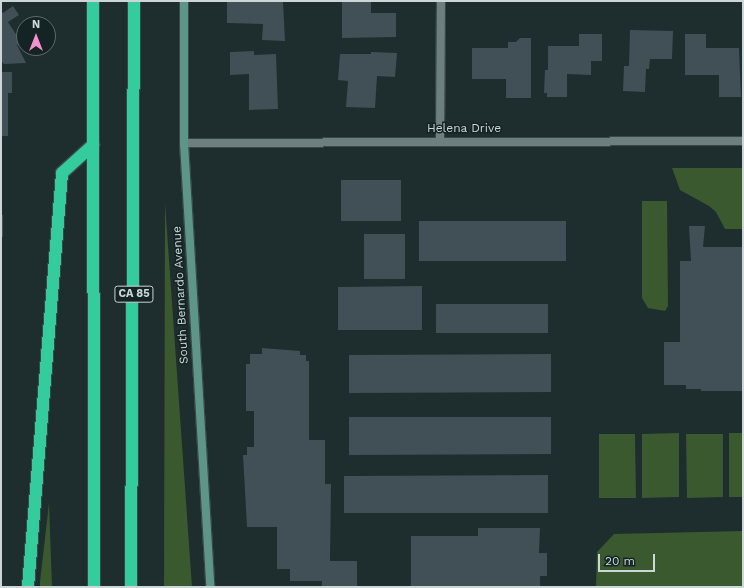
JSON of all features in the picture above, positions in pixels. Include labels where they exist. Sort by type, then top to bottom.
[{"type":"highway","points":[[93,1],[94,587]]},
{"type":"highway","name":"CA 85","points":[[131,587],[134,1]]},
{"type":"highway","points":[[28,587],[62,173],[93,145]]},
{"type":"street","name":"South Bernardo Avenue","points":[[184,1],[184,143],[210,587]]},
{"type":"street","points":[[440,141],[441,1]]},
{"type":"street","name":"Helena Drive","points":[[184,143],[743,141]]},
{"type":"green space","points":[[672,168],[743,168],[743,229],[725,229],[716,212],[709,206],[680,190]]},
{"type":"green space","points":[[642,201],[667,201],[668,306],[665,311],[648,308],[642,298]]},
{"type":"green space","points":[[165,203],[192,587],[164,587]]},
{"type":"green space","points":[[679,433],[679,497],[642,498],[642,434]]},
{"type":"green space","points":[[729,433],[743,433],[743,497],[729,497]]},
{"type":"green space","points":[[599,434],[635,434],[636,498],[599,498]]},
{"type":"green space","points":[[686,434],[723,434],[723,497],[687,498]]},
{"type":"green space","points":[[49,503],[52,587],[40,587],[40,582]]},
{"type":"green space","points":[[743,531],[743,587],[596,587],[597,552],[614,534]]},
{"type":"building","points":[[227,1],[283,1],[285,41],[262,40],[263,24],[227,23]]},
{"type":"building","points":[[342,1],[371,1],[371,13],[396,13],[396,37],[342,38]]},
{"type":"building","points":[[13,6],[19,15],[8,22],[16,34],[16,56],[22,56],[26,63],[4,64],[1,61],[1,10],[3,13]]},
{"type":"building","points":[[630,30],[673,31],[672,59],[650,59],[649,69],[646,69],[645,92],[623,91],[624,66],[629,66]]},
{"type":"building","points":[[579,34],[602,34],[602,61],[591,61],[591,75],[567,74],[567,97],[547,97],[547,93],[544,93],[545,70],[548,70],[548,46],[579,46]]},
{"type":"building","points":[[685,34],[706,34],[706,48],[739,48],[741,97],[719,97],[719,75],[685,75]]},
{"type":"building","points":[[520,38],[531,38],[531,98],[506,98],[506,79],[472,79],[472,48],[508,48],[508,42],[516,42]]},
{"type":"building","points":[[254,51],[254,55],[276,54],[278,109],[249,110],[249,74],[230,75],[230,52]]},
{"type":"building","points":[[371,52],[397,53],[395,77],[377,76],[375,108],[346,107],[348,81],[338,80],[340,54],[371,54]]},
{"type":"building","points":[[1,72],[12,72],[12,93],[8,93],[8,136],[1,136]]},
{"type":"building","points":[[341,180],[401,180],[401,221],[341,221]]},
{"type":"building","points":[[1,215],[3,215],[3,237],[1,236]]},
{"type":"building","points":[[419,221],[566,221],[566,261],[419,261]]},
{"type":"building","points":[[689,226],[705,226],[703,247],[743,247],[743,391],[701,391],[701,389],[686,389],[686,385],[664,385],[664,342],[680,342],[680,261],[691,261]]},
{"type":"building","points":[[364,234],[405,234],[405,279],[364,279]]},
{"type":"building","points":[[422,286],[422,330],[338,330],[338,287]]},
{"type":"building","points":[[436,304],[548,304],[548,333],[436,333]]},
{"type":"building","points":[[262,348],[300,351],[300,355],[306,355],[306,361],[309,361],[309,440],[325,440],[325,484],[331,484],[330,561],[357,561],[357,587],[322,587],[322,581],[290,581],[290,569],[277,569],[277,527],[247,527],[243,455],[247,455],[247,447],[254,447],[254,411],[246,411],[246,364],[250,364],[250,354],[262,354]]},
{"type":"building","points":[[551,354],[551,392],[349,393],[349,355]]},
{"type":"building","points":[[349,417],[551,417],[551,454],[349,455]]},
{"type":"building","points":[[548,475],[548,513],[344,513],[344,476]]},
{"type":"building","points":[[478,528],[540,528],[539,553],[547,553],[547,576],[540,576],[540,587],[411,587],[411,536],[478,536]]}]
